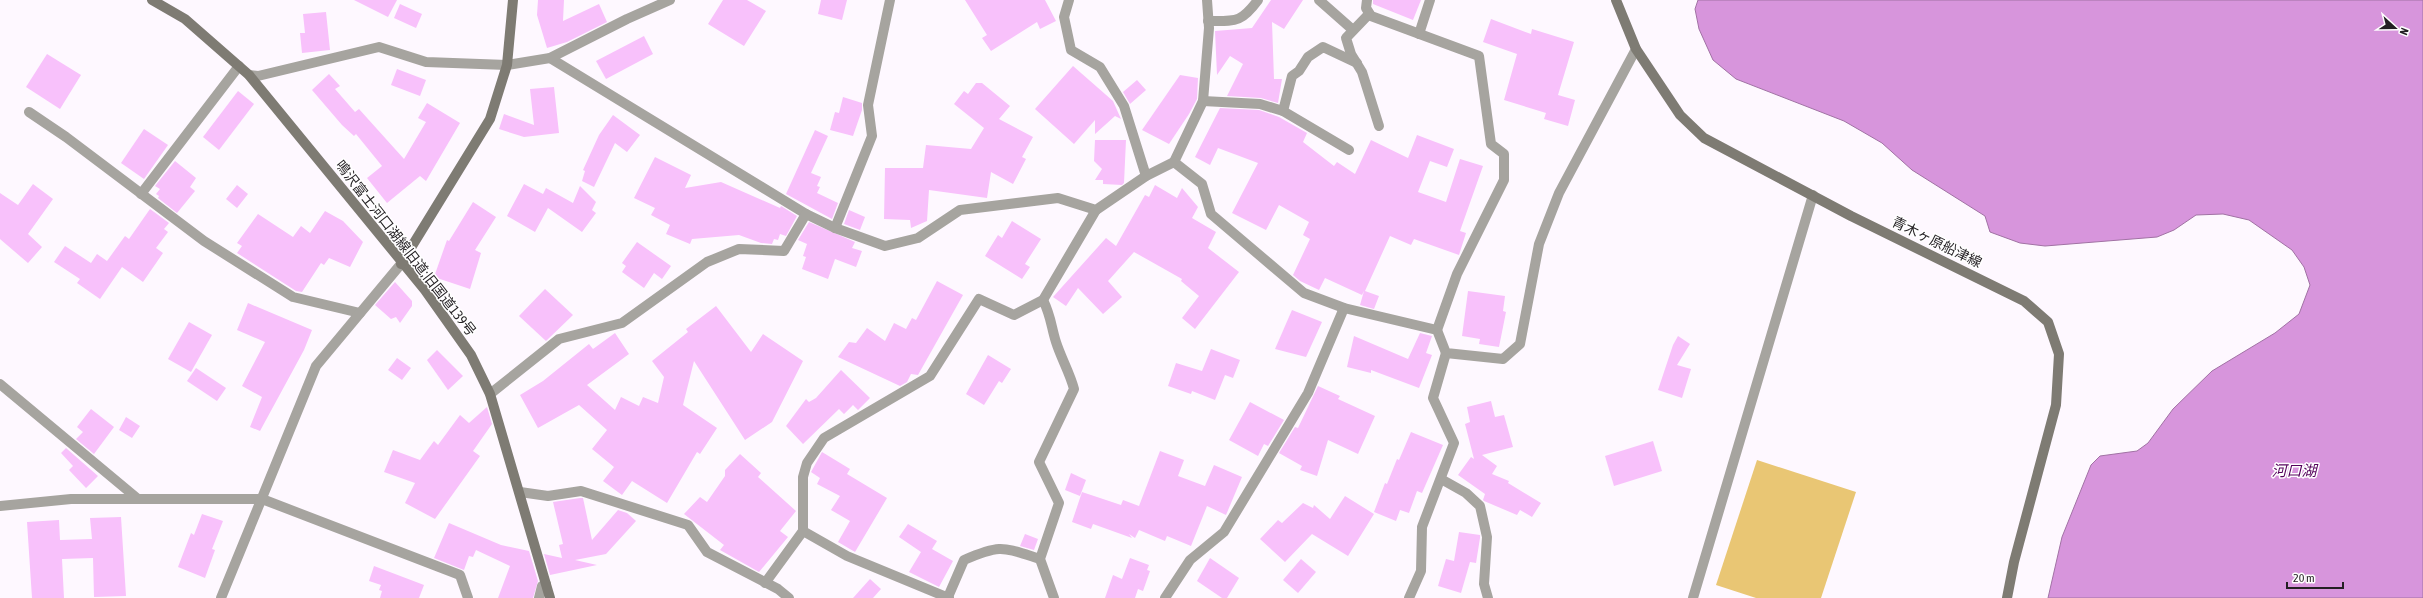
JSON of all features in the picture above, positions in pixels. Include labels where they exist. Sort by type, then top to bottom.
[{"type":"street","name":"鳴沢富士河口湖線旧道;旧国道139号","points":[[152,0],[185,19],[249,75],[294,127],[455,331],[471,355],[490,394],[550,598]]},
{"type":"street","points":[[221,598],[316,366],[401,264],[490,119],[507,64],[513,0]]},
{"type":"street","points":[[249,75],[258,76],[379,47],[426,62],[507,64],[550,58],[626,19],[670,0]]},
{"type":"street","points":[[835,228],[872,136],[868,105],[890,0]]},
{"type":"street","points":[[1069,0],[1064,17],[1071,50],[1100,67],[1124,106],[1146,176]]},
{"type":"street","points":[[765,582],[803,531],[803,477],[807,463],[824,438],[930,376],[979,299],[1014,314],[1043,300],[1096,210],[1146,176],[1174,162],[1203,101],[1208,22],[1207,0]]},
{"type":"street","points":[[1208,22],[1230,21],[1246,16],[1258,0]]},
{"type":"street","points":[[1319,0],[1353,30]]},
{"type":"street","points":[[1367,0],[1366,8],[1369,14],[1479,56],[1492,144],[1504,154],[1504,180],[1457,274],[1437,330],[1446,353],[1433,398],[1454,443],[1422,527],[1421,571],[1409,598]]},
{"type":"street","points":[[1419,34],[1430,0]]},
{"type":"street","name":"青木ヶ原船津線","points":[[1616,0],[1636,49],[1680,115],[1704,138],[1813,195],[2024,301],[2048,322],[2059,354],[2056,404],[2014,562],[2007,598]]},
{"type":"street","points":[[1369,14],[1346,38],[1362,72],[1380,126]]},
{"type":"street","points":[[1283,111],[1292,76],[1299,71],[1308,57],[1323,47],[1357,63]]},
{"type":"street","points":[[1446,353],[1503,359],[1520,344],[1539,244],[1559,193],[1636,49]]},
{"type":"street","points":[[550,58],[806,214],[835,228],[885,246],[918,238],[960,210],[1058,198],[1096,210]]},
{"type":"street","points":[[141,194],[239,66]]},
{"type":"street","points":[[1203,101],[1260,104],[1283,111],[1349,150]]},
{"type":"street","points":[[29,112],[204,241],[293,297],[360,313]]},
{"type":"street","points":[[1174,162],[1202,184],[1210,214],[1304,293],[1344,308],[1437,330]]},
{"type":"street","points":[[1693,598],[1813,195]]},
{"type":"street","points":[[490,394],[559,339],[622,323],[707,262],[739,249],[784,251],[806,214]]},
{"type":"street","points":[[1043,300],[1051,316],[1055,341],[1071,378],[1074,389],[1039,462],[1059,503],[1040,560],[1054,598]]},
{"type":"street","points":[[1165,598],[1190,560],[1224,532],[1308,393],[1344,308]]},
{"type":"street","points":[[0,384],[138,499]]},
{"type":"street","points":[[1441,479],[1466,494],[1480,506],[1487,537],[1484,584],[1488,598]]},
{"type":"street","points":[[520,492],[548,496],[581,491],[688,525],[707,552],[778,589],[789,598]]},
{"type":"street","points":[[0,506],[71,499],[262,499],[460,575],[468,598]]},
{"type":"street","points":[[803,531],[847,556],[948,597],[964,560],[990,549],[1005,548],[1040,560]]},
{"type":"street","points":[[539,598],[542,586],[546,584]]},
{"type":"shaded area","points":[[1757,460],[1856,492],[1821,598],[1756,598],[1716,585]]},
{"type":"water","name":"河口湖","points":[[1698,0],[2423,0],[2423,598],[2048,598],[2062,537],[2091,465],[2100,456],[2137,451],[2148,443],[2173,409],[2212,371],[2275,333],[2299,314],[2310,285],[2304,267],[2292,250],[2249,220],[2223,214],[2196,215],[2174,230],[2157,237],[2045,246],[2020,243],[1990,232],[1985,216],[1912,170],[1882,143],[1844,121],[1736,79],[1713,60],[1699,29],[1695,9]]},
{"type":"building","points":[[354,0],[397,0],[388,17]]},
{"type":"building","points":[[538,0],[564,0],[563,21],[599,4],[607,22],[567,42],[547,48],[537,15]]},
{"type":"building","points":[[723,0],[747,0],[766,11],[744,46],[708,24]]},
{"type":"building","points":[[821,0],[847,0],[842,20],[818,14]]},
{"type":"building","points":[[965,0],[1045,0],[1056,21],[1040,29],[1037,22],[991,51],[982,38],[987,35]]},
{"type":"building","points":[[1271,0],[1303,0],[1284,29],[1272,22],[1274,79],[1282,79],[1278,103],[1261,98],[1227,96],[1243,64],[1230,56],[1217,75],[1215,31],[1252,28]]},
{"type":"building","points":[[1373,0],[1421,0],[1413,20],[1373,4]]},
{"type":"building","points":[[400,4],[422,14],[416,28],[394,18]]},
{"type":"building","points":[[326,12],[330,50],[302,53],[300,33],[305,33],[303,14]]},
{"type":"building","points":[[1491,19],[1531,34],[1532,29],[1574,42],[1558,95],[1575,100],[1568,126],[1544,119],[1546,113],[1504,100],[1517,54],[1483,42]]},
{"type":"building","points":[[644,36],[653,54],[606,79],[596,61]]},
{"type":"building","points":[[47,54],[81,75],[60,109],[26,87]]},
{"type":"building","points":[[1073,66],[1113,101],[1121,119],[1115,116],[1095,134],[1095,120],[1074,144],[1035,109]]},
{"type":"building","points":[[397,69],[426,80],[420,96],[391,85]]},
{"type":"building","points":[[329,74],[340,86],[335,89],[355,112],[359,109],[404,159],[426,122],[418,118],[427,103],[460,123],[426,181],[420,176],[387,203],[367,178],[382,166],[356,134],[354,136],[342,125],[312,90]]},
{"type":"building","points":[[1180,75],[1198,78],[1197,99],[1169,144],[1142,130]]},
{"type":"building","points":[[1137,80],[1146,90],[1130,104],[1123,92]]},
{"type":"building","points":[[976,83],[982,83],[1010,106],[999,119],[1033,137],[1022,157],[1026,159],[1013,184],[991,172],[987,198],[929,190],[927,221],[911,228],[910,220],[884,219],[885,168],[923,168],[926,145],[971,149],[984,128],[954,104],[964,91],[968,94]]},
{"type":"building","points":[[554,87],[559,133],[524,137],[499,129],[504,114],[534,125],[530,89]]},
{"type":"building","points":[[238,91],[254,104],[219,150],[203,137]]},
{"type":"building","points":[[843,97],[862,103],[862,110],[853,136],[830,130],[835,112],[839,113]]},
{"type":"building","points":[[1220,108],[1259,110],[1279,117],[1307,133],[1303,142],[1334,166],[1337,162],[1355,174],[1371,140],[1408,158],[1417,135],[1454,149],[1447,167],[1430,161],[1418,192],[1446,202],[1460,159],[1483,166],[1460,231],[1466,233],[1459,255],[1414,239],[1411,245],[1390,236],[1365,291],[1379,296],[1374,309],[1360,305],[1364,291],[1362,295],[1325,278],[1319,290],[1300,281],[1293,275],[1310,239],[1303,235],[1309,222],[1279,205],[1266,230],[1232,213],[1258,163],[1218,148],[1210,165],[1195,157]]},
{"type":"building","points":[[613,115],[640,135],[627,152],[615,143],[594,187],[582,181],[585,171],[583,170],[599,135]]},
{"type":"building","points":[[144,129],[168,145],[144,179],[121,163]]},
{"type":"building","points":[[815,130],[828,136],[811,173],[821,177],[817,186],[820,187],[817,193],[838,203],[832,219],[786,194]]},
{"type":"building","points":[[1095,140],[1126,140],[1124,183],[1122,185],[1103,184],[1103,180],[1095,180],[1102,169],[1094,161]]},
{"type":"building","points":[[655,157],[691,175],[685,188],[721,182],[780,208],[781,206],[797,216],[786,236],[780,234],[778,240],[774,239],[772,244],[761,243],[739,235],[692,239],[690,244],[666,234],[670,225],[651,215],[655,208],[634,198]]},
{"type":"building","points":[[175,161],[196,178],[190,187],[195,191],[177,213],[158,198],[159,196],[156,194],[160,189],[155,186]]},
{"type":"building","points":[[33,184],[53,199],[28,234],[42,247],[28,263],[0,239],[0,193],[18,205]]},
{"type":"building","points":[[524,184],[543,194],[546,188],[573,203],[580,186],[596,202],[592,210],[596,213],[582,232],[548,208],[535,232],[507,216]]},
{"type":"building","points":[[237,185],[248,194],[237,208],[226,199]]},
{"type":"building","points":[[1155,185],[1177,198],[1182,188],[1198,207],[1192,218],[1216,232],[1208,248],[1239,272],[1195,329],[1182,318],[1199,296],[1181,281],[1182,279],[1134,252],[1108,281],[1122,297],[1103,314],[1078,288],[1066,306],[1053,297],[1106,238],[1116,246],[1145,195],[1149,197]]},
{"type":"building","points":[[473,202],[496,217],[475,250],[481,253],[470,289],[434,277],[447,240],[449,241]]},
{"type":"building","points":[[150,209],[169,223],[164,229],[168,232],[156,248],[163,253],[143,282],[122,267],[100,299],[77,283],[80,279],[54,262],[65,246],[91,263],[97,254],[107,261],[125,236],[129,239]]},
{"type":"building","points":[[849,210],[865,217],[860,230],[844,224]]},
{"type":"building","points":[[325,211],[343,221],[363,242],[350,267],[329,258],[324,265],[321,263],[302,292],[296,291],[237,253],[242,246],[237,243],[258,214],[293,237],[301,226],[310,233]]},
{"type":"building","points":[[1012,221],[1041,239],[1025,264],[1030,267],[1022,279],[985,256],[998,235],[1002,238]]},
{"type":"building","points":[[809,222],[855,242],[852,248],[862,251],[856,267],[835,259],[828,279],[802,269],[806,257],[803,256],[807,244],[798,240]]},
{"type":"building","points":[[637,242],[671,266],[662,279],[654,273],[644,288],[622,272],[626,266],[622,263]]},
{"type":"building","points":[[937,281],[963,295],[918,375],[911,374],[907,382],[900,386],[838,357],[849,342],[856,343],[867,328],[885,341],[894,323],[906,329],[912,318],[916,320]]},
{"type":"building","points":[[395,282],[412,301],[412,306],[400,323],[396,317],[391,319],[375,305]]},
{"type":"building","points":[[545,289],[573,315],[546,341],[519,316]]},
{"type":"building","points":[[1468,291],[1505,296],[1503,311],[1506,312],[1499,347],[1479,344],[1480,339],[1462,336]]},
{"type":"building","points":[[248,303],[312,330],[304,350],[260,431],[250,427],[262,397],[242,386],[265,342],[237,330]]},
{"type":"building","points":[[716,306],[751,352],[763,334],[803,361],[772,422],[745,440],[694,361],[683,405],[717,428],[700,454],[697,452],[667,503],[632,481],[622,495],[603,481],[614,467],[592,449],[607,430],[579,405],[538,428],[520,395],[543,381],[589,344],[593,349],[615,333],[629,354],[587,385],[615,410],[621,397],[639,406],[643,397],[658,403],[664,377],[652,361],[688,332],[686,329]]},
{"type":"building","points":[[1292,310],[1322,322],[1306,357],[1275,349]]},
{"type":"building","points":[[189,322],[212,335],[191,372],[168,359]]},
{"type":"building","points":[[1420,333],[1432,336],[1426,353],[1432,355],[1419,388],[1371,370],[1371,373],[1347,367],[1354,336],[1408,359]]},
{"type":"building","points":[[1678,336],[1690,344],[1677,365],[1691,369],[1682,398],[1658,390],[1673,345]]},
{"type":"building","points":[[1211,349],[1240,360],[1233,378],[1225,375],[1215,400],[1192,391],[1191,394],[1168,386],[1176,363],[1202,371]]},
{"type":"building","points":[[437,350],[463,376],[448,390],[427,360]]},
{"type":"building","points":[[988,355],[1011,369],[1002,383],[999,381],[984,405],[966,394]]},
{"type":"building","points":[[397,358],[411,368],[402,380],[388,370]]},
{"type":"building","points":[[196,368],[226,388],[217,401],[187,381]]},
{"type":"building","points":[[841,370],[870,398],[858,410],[853,405],[844,414],[839,409],[803,444],[786,426],[806,399],[809,402],[816,398]]},
{"type":"building","points":[[1318,386],[1340,396],[1338,399],[1375,416],[1358,454],[1328,440],[1317,476],[1300,470],[1302,466],[1279,453],[1295,427],[1298,428]]},
{"type":"building","points":[[1491,401],[1495,417],[1504,415],[1513,447],[1482,455],[1497,466],[1492,474],[1509,481],[1508,483],[1541,503],[1532,517],[1520,510],[1517,515],[1484,501],[1485,494],[1458,475],[1471,457],[1474,459],[1465,424],[1470,422],[1467,407]]},
{"type":"building","points":[[1250,402],[1284,420],[1268,446],[1264,444],[1258,456],[1229,440]]},
{"type":"building","points":[[487,407],[492,424],[473,451],[480,456],[435,519],[405,503],[415,483],[384,472],[393,450],[420,460],[434,441],[438,445],[460,415],[469,423]]},
{"type":"building","points":[[91,409],[114,427],[94,454],[76,439],[83,432],[77,427]]},
{"type":"building","points":[[126,417],[140,426],[132,438],[119,430]]},
{"type":"building","points":[[1411,432],[1443,445],[1422,493],[1417,491],[1409,513],[1400,510],[1396,521],[1374,512],[1385,483],[1387,484],[1397,459],[1399,460]]},
{"type":"building","points":[[1653,441],[1662,471],[1614,486],[1605,456]]},
{"type":"building","points":[[66,448],[98,476],[86,488],[69,470],[73,466],[61,453]]},
{"type":"building","points":[[1160,451],[1184,460],[1178,476],[1205,486],[1214,465],[1242,477],[1226,515],[1207,506],[1191,546],[1167,536],[1165,541],[1139,530],[1135,538],[1129,534],[1132,538],[1093,524],[1091,529],[1072,522],[1082,492],[1121,505],[1123,500],[1139,506]]},
{"type":"building","points":[[822,452],[850,469],[847,474],[887,498],[855,552],[838,542],[850,521],[831,510],[840,496],[817,484],[820,478],[811,472]]},
{"type":"building","points":[[740,454],[761,473],[758,477],[796,511],[780,531],[788,537],[759,572],[720,550],[724,545],[684,514],[700,497],[707,502],[725,476],[725,470]]},
{"type":"building","points":[[1071,473],[1086,480],[1080,496],[1065,490]]},
{"type":"building","points":[[1345,496],[1374,514],[1348,556],[1312,534],[1285,562],[1260,539],[1278,520],[1282,523],[1303,503],[1313,508],[1314,505],[1330,519]]},
{"type":"building","points":[[583,498],[592,540],[618,510],[627,513],[636,521],[606,554],[575,560],[597,565],[550,575],[544,554],[562,558],[559,545],[563,544],[553,502]]},
{"type":"building","points":[[202,514],[223,521],[212,549],[215,550],[205,578],[178,567],[191,533],[194,535]]},
{"type":"building","points":[[121,517],[126,596],[94,597],[93,558],[62,559],[64,598],[32,598],[27,522],[59,520],[60,540],[92,539],[90,518]]},
{"type":"building","points":[[449,523],[501,545],[529,551],[538,581],[533,598],[498,598],[510,566],[476,550],[473,557],[469,556],[464,570],[434,558]]},
{"type":"building","points":[[908,524],[937,541],[932,549],[953,561],[939,587],[909,572],[921,552],[899,537]]},
{"type":"building","points":[[1459,532],[1480,535],[1476,563],[1470,562],[1461,593],[1438,586],[1446,559],[1454,561]]},
{"type":"building","points":[[1025,534],[1038,539],[1034,550],[1020,546]]},
{"type":"building","points":[[1130,558],[1149,565],[1147,570],[1150,571],[1143,591],[1138,589],[1135,598],[1105,598],[1113,575],[1122,579]]},
{"type":"building","points":[[1210,558],[1239,578],[1227,598],[1222,598],[1197,581]]},
{"type":"building","points":[[1301,559],[1316,572],[1298,593],[1283,580]]},
{"type":"building","points":[[374,566],[424,585],[419,598],[380,598],[382,591],[379,590],[381,585],[369,581]]},
{"type":"building","points":[[870,579],[881,589],[873,598],[853,598]]}]
